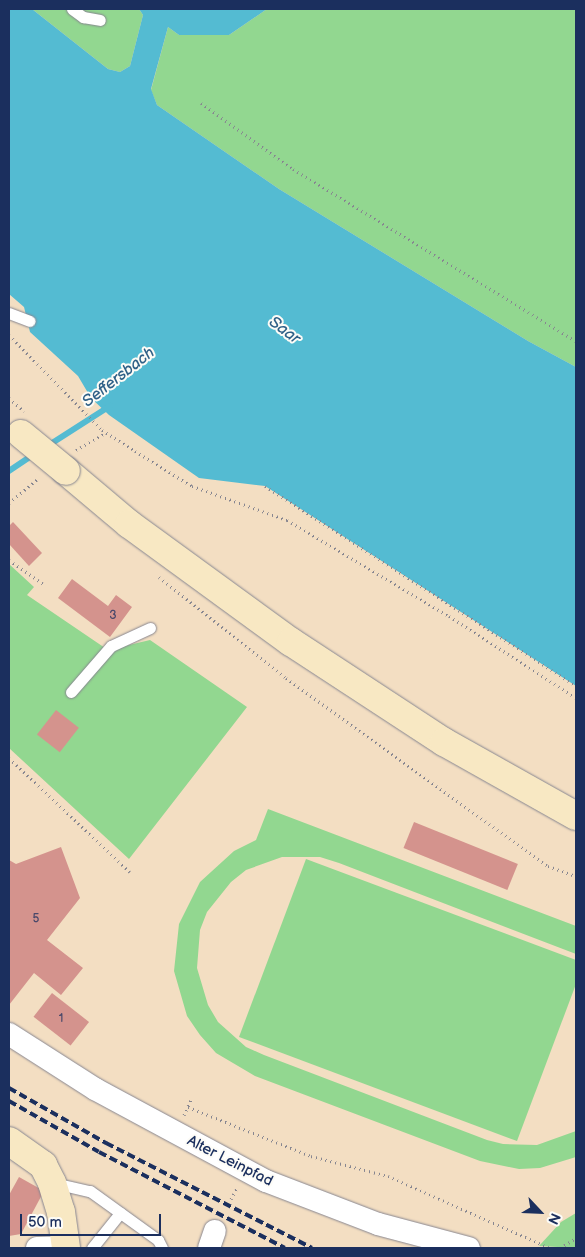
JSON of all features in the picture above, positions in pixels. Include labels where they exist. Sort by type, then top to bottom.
[{"type":"main road","points":[[15,429],[129,524],[298,648],[444,742],[576,816]]},
{"type":"main road","points":[[9,1142],[43,1165],[52,1183],[61,1212],[66,1247]]},
{"type":"street","name":"Alter Leinpfad","points":[[9,1034],[95,1089],[266,1181],[378,1224],[469,1248]]},
{"type":"street","points":[[37,1248],[66,1247]]},
{"type":"lane","points":[[72,9],[83,17],[100,20]]},
{"type":"lane","points":[[9,313],[30,321]]},
{"type":"lane","points":[[71,692],[111,646],[150,628]]},
{"type":"lane","points":[[52,1183],[90,1192],[158,1240],[162,1248]]},
{"type":"lane","points":[[92,1248],[120,1213]]},
{"type":"path","points":[[201,103],[293,169],[576,341]]},
{"type":"path","points":[[9,336],[102,430],[192,486],[287,520],[441,611],[576,698]]},
{"type":"path","points":[[265,486],[576,686]]},
{"type":"path","points":[[9,560],[45,585]]},
{"type":"path","points":[[153,572],[286,678],[548,866],[576,876]]},
{"type":"path","points":[[9,758],[130,872]]},
{"type":"path","points":[[188,1107],[311,1156],[388,1176],[550,1248]]},
{"type":"path","points":[[560,1248],[576,1238]]},
{"type":"green space","points":[[32,9],[139,9],[143,15],[130,66],[120,72],[108,69]]},
{"type":"green space","points":[[267,9],[576,9],[576,367],[528,341],[279,189],[157,105],[151,90],[168,27],[179,35],[229,35]]},
{"type":"green space","points":[[9,564],[34,587],[27,595],[108,650],[150,640],[247,707],[129,859],[9,748]]},
{"type":"green space","points":[[268,809],[576,926],[576,954],[339,863],[320,857],[282,857],[246,870],[231,882],[207,912],[200,930],[197,968],[208,1005],[218,1022],[246,1047],[264,1055],[487,1140],[503,1144],[537,1145],[576,1131],[576,1157],[540,1168],[519,1169],[480,1161],[255,1076],[216,1053],[200,1035],[187,1016],[174,971],[179,924],[200,882],[234,851],[256,840]]},
{"type":"green space","points":[[306,859],[576,960],[576,984],[517,1141],[239,1037]]},
{"type":"green space","points":[[576,1213],[576,1248],[539,1246],[561,1222]]},
{"type":"water","name":"Saar","points":[[9,9],[32,9],[108,69],[120,72],[130,66],[143,15],[139,9],[267,9],[229,35],[179,35],[168,27],[151,89],[157,105],[279,189],[528,341],[576,367],[576,686],[265,486],[199,478],[109,415],[91,398],[78,376],[30,332],[24,307],[9,294]]},
{"type":"building","points":[[13,522],[42,553],[29,566],[9,544],[9,526]]},
{"type":"building","points":[[72,579],[108,606],[116,595],[132,607],[110,637],[58,598]]},
{"type":"building","points":[[56,710],[79,728],[60,752],[37,734]]},
{"type":"building","points":[[414,822],[518,864],[507,890],[404,848]]},
{"type":"building","points":[[61,847],[80,898],[47,940],[83,968],[61,995],[34,973],[9,1005],[9,860],[16,864]]},
{"type":"building","points":[[52,993],[89,1022],[71,1046],[34,1017]]},
{"type":"building","points":[[19,1177],[44,1191],[21,1234],[9,1236],[9,1195]]},
{"type":"waterway","name":"Seffersbach","points":[[46,447],[110,406]]},
{"type":"waterway","name":"Seffersbach","points":[[9,471],[34,454]]},
{"type":"railway","points":[[9,1088],[106,1143],[312,1248]]},
{"type":"railway","points":[[9,1101],[99,1152],[285,1248]]}]
